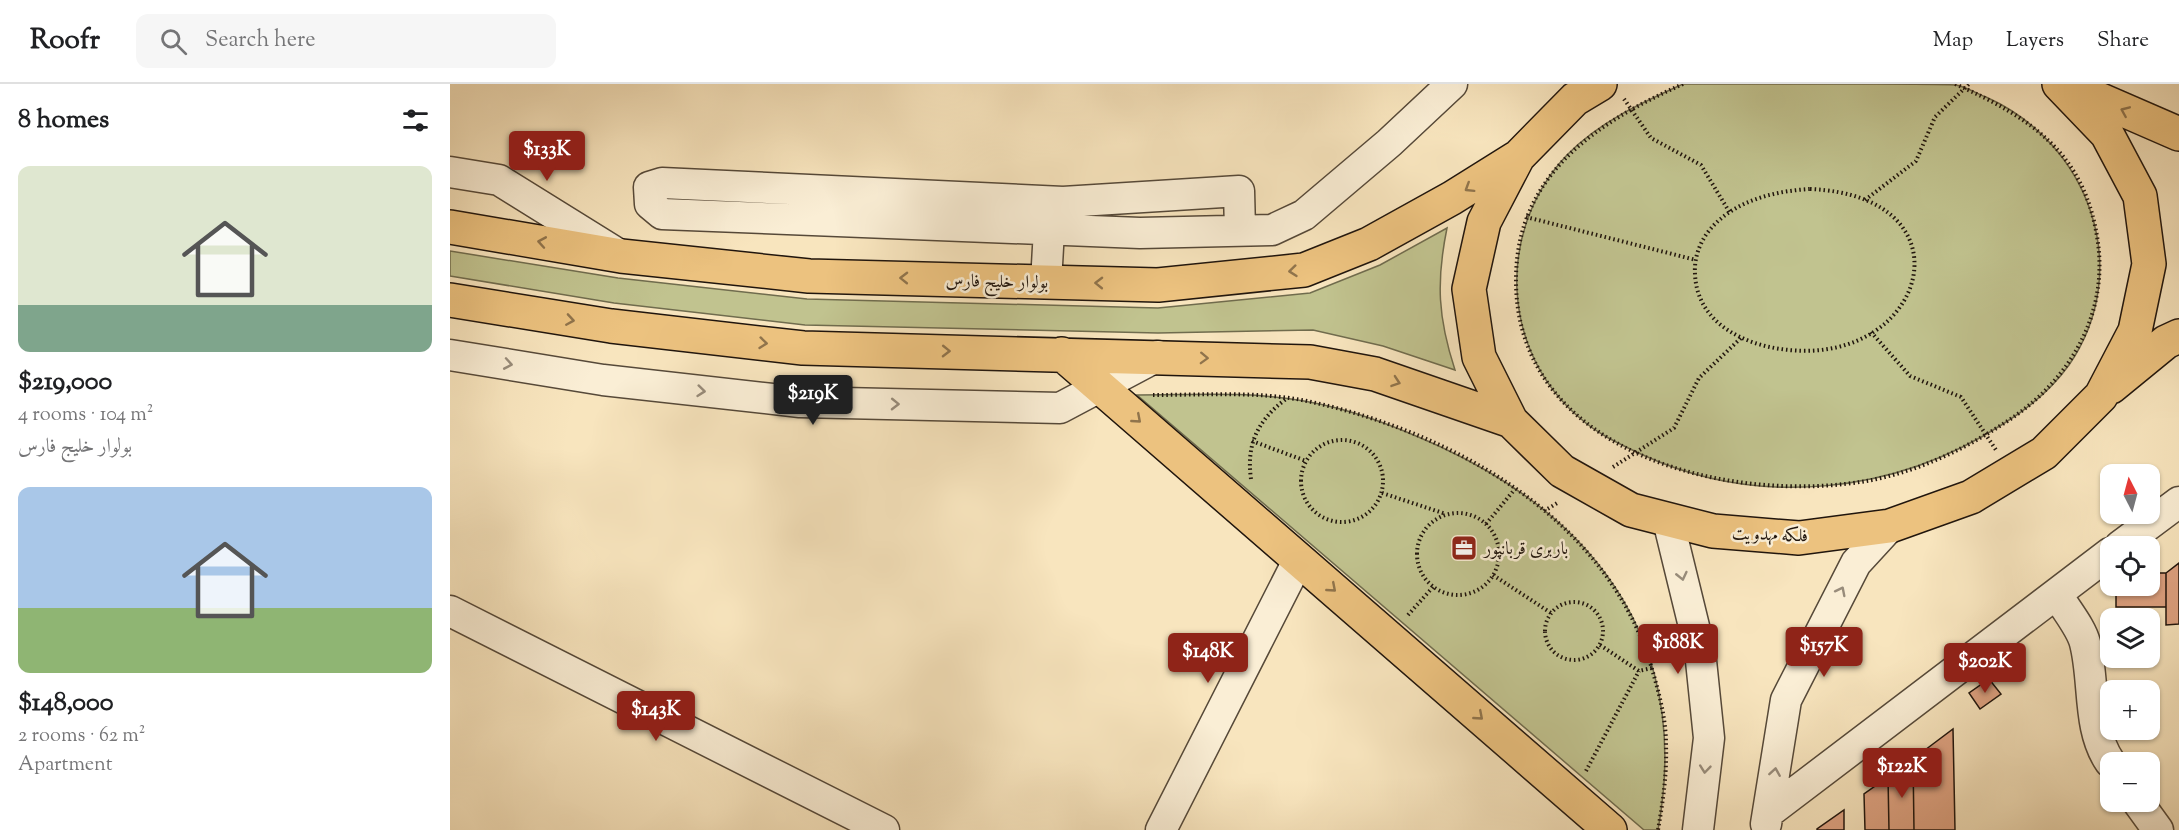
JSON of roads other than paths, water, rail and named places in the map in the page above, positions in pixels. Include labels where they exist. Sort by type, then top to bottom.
[{"type":"highway","points":[[2061,84],[2179,134]]},
{"type":"highway","name":"فلکه مهدویت","points":[[1610,88],[1575,99],[1518,157],[1484,222],[1469,290],[1479,357],[1511,421],[1562,471],[1631,510],[1713,531],[1799,538],[1890,526],[1971,497],[2044,453],[2101,396],[2134,331],[2149,264],[2140,196],[2107,134],[2061,84]]},
{"type":"highway","name":"بولوار خلیج فارس","points":[[450,227],[621,256],[808,276],[1158,285],[1304,270],[1370,244],[1452,198],[1518,157]]},
{"type":"highway","points":[[450,300],[611,326],[804,348],[1310,362],[1375,374],[1511,421]]},
{"type":"highway","points":[[2101,396],[2175,340]]},
{"type":"highway","points":[[1062,354],[1610,830]]},
{"type":"street","points":[[1240,230],[1239,191],[1064,202],[662,183],[649,187],[650,204],[662,214],[1140,234],[1272,230],[1304,215],[1389,143],[1452,84]]},
{"type":"street","points":[[450,172],[499,180],[621,256]]},
{"type":"street","points":[[1046,282],[1049,230]]},
{"type":"street","points":[[450,355],[603,381],[800,402],[1060,408],[1158,356]]},
{"type":"street","points":[[2133,536],[2179,501]]},
{"type":"street","points":[[1668,519],[1700,651],[1709,738],[1698,830]]},
{"type":"street","points":[[1767,821],[1786,700],[1856,563],[1890,526]]},
{"type":"street","points":[[1161,830],[1299,559]]},
{"type":"street","points":[[1767,821],[2100,561]]},
{"type":"street","points":[[2057,594],[2085,641],[2091,697],[2104,752]]},
{"type":"street","points":[[450,611],[884,830]]},
{"type":"street","points":[[2145,812],[2157,830]]},
{"type":"place","name":"باربری قربانپور","points":[[1464,548]]}]
